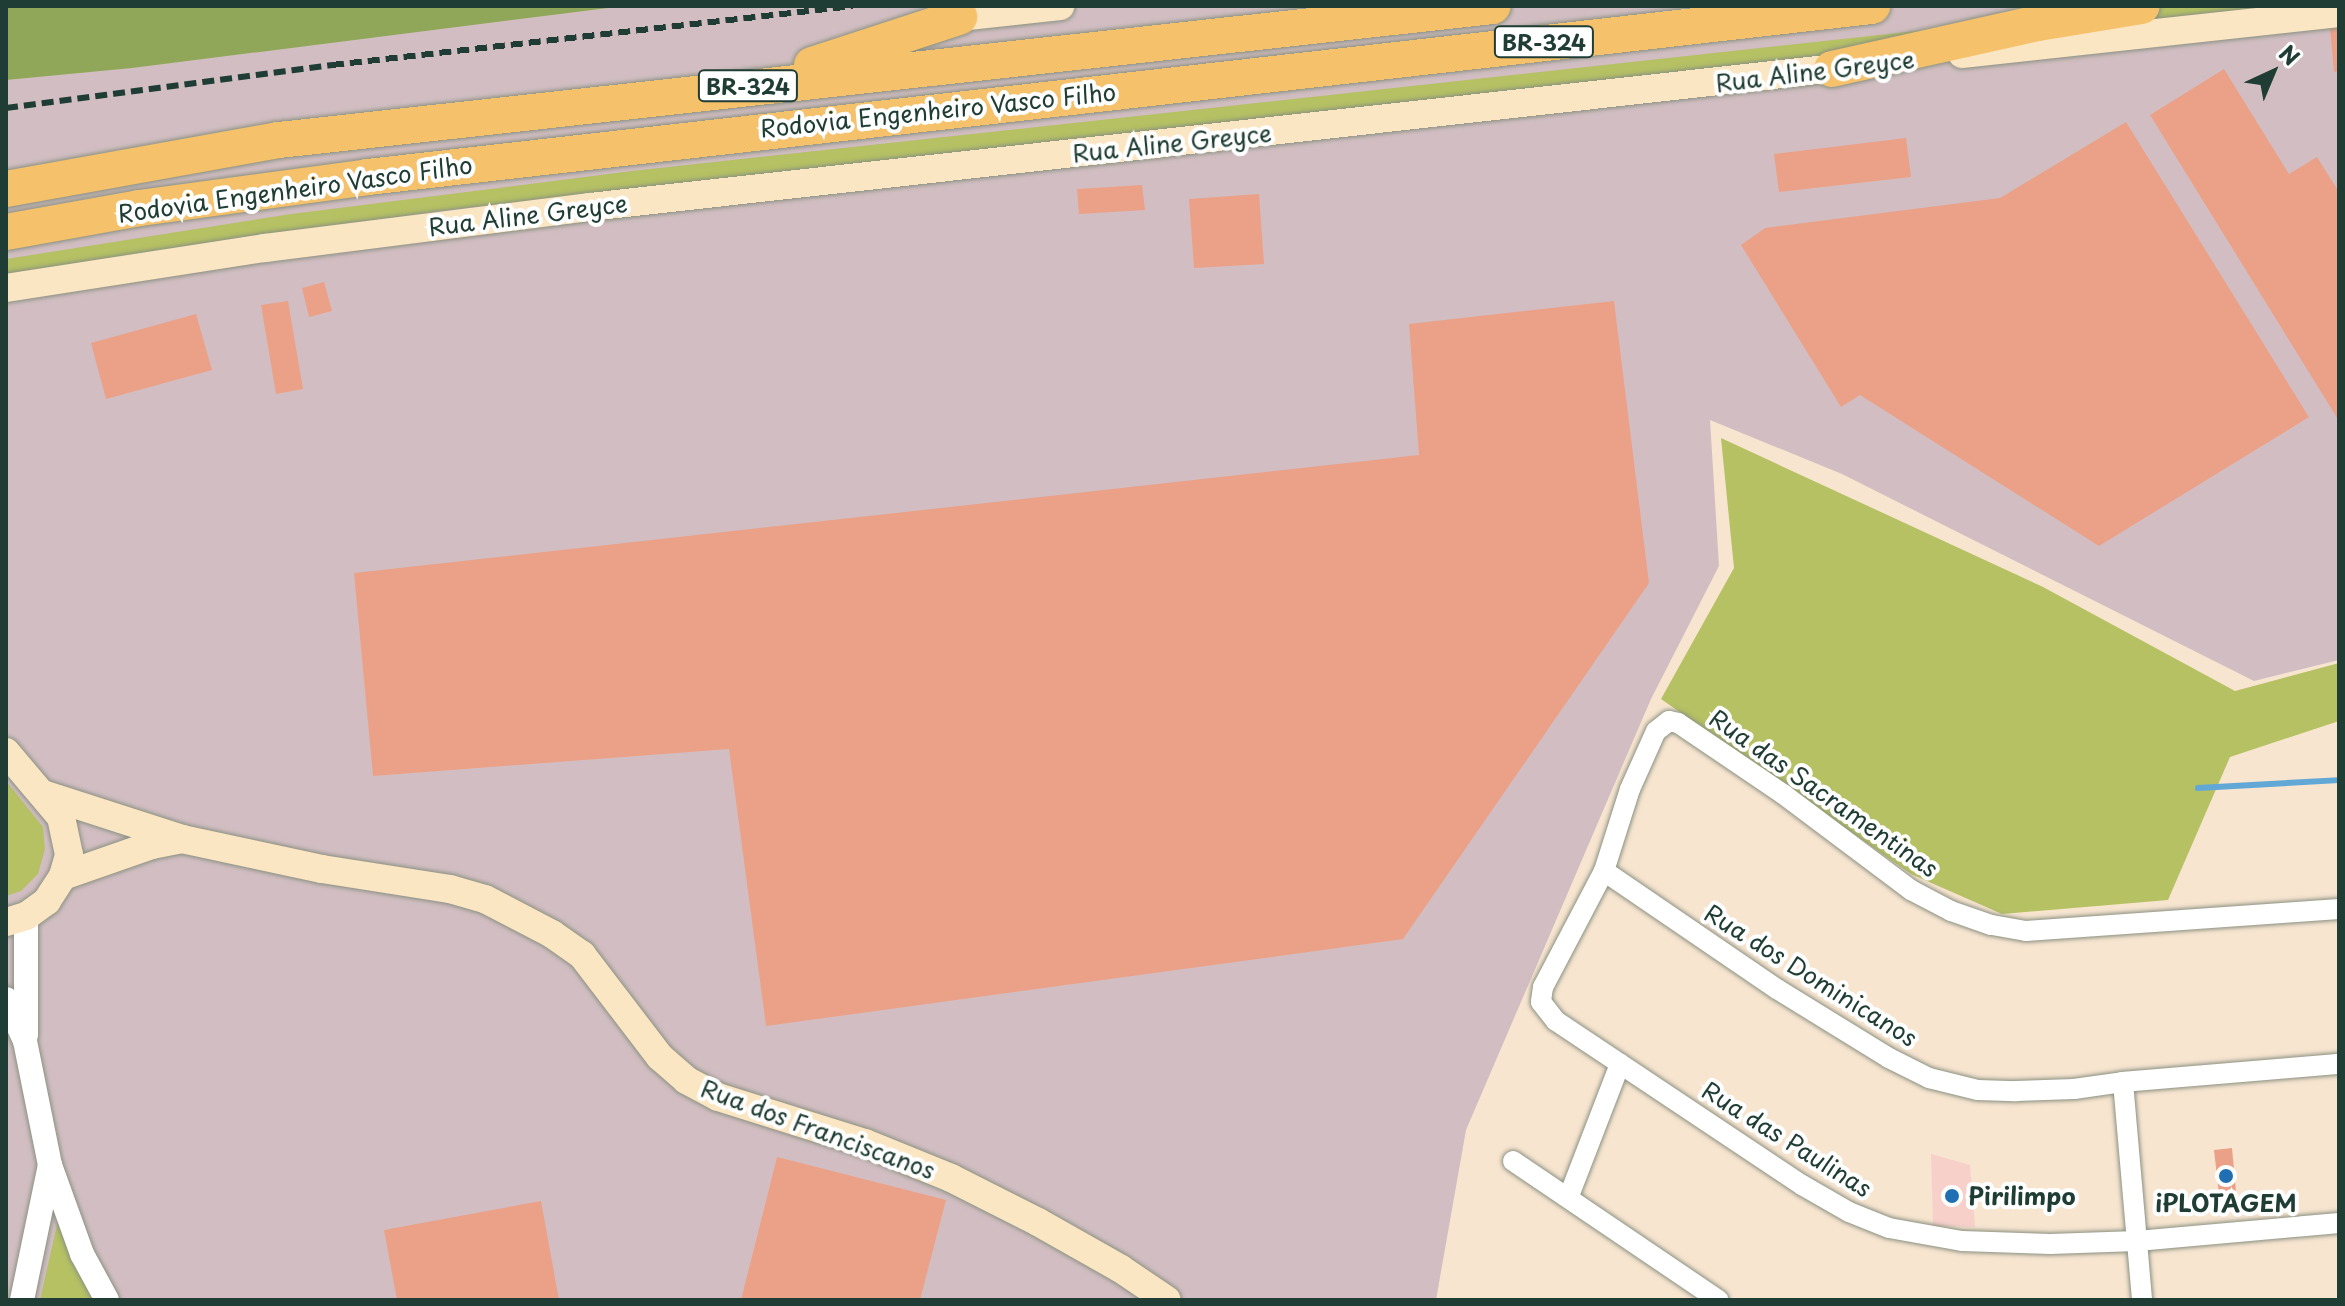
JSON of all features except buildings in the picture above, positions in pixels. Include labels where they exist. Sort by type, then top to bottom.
[{"type":"highway","name":"Rodovia Engenheiro Vasco Filho","points":[[6,189],[279,140],[1493,6]]},
{"type":"highway","name":"Rodovia Engenheiro Vasco Filho","points":[[6,232],[140,208],[399,173],[1872,6]]},
{"type":"highway","points":[[1832,69],[2038,23],[2142,6]]},
{"type":"highway","points":[[725,89],[821,63],[959,17]]},
{"type":"main road","points":[[959,17],[1060,6]]},
{"type":"main road","name":"Rua Aline Greyce","points":[[6,288],[265,248],[590,207],[2339,13]]},
{"type":"main road","points":[[6,752],[61,817],[69,855],[63,876],[47,901],[16,919]]},
{"type":"main road","name":"Rua dos Franciscanos","points":[[43,794],[182,839],[322,869],[450,889],[485,899],[552,934],[582,955],[660,1057],[686,1080],[718,1097],[865,1143],[951,1178],[1038,1222],[1167,1300]]},
{"type":"main road","name":"Rua dos Franciscanos","points":[[63,876],[152,845],[182,839]]},
{"type":"street","name":"Rua das Sacramentinas","points":[[1543,987],[1604,871],[1630,789],[1656,731],[1661,724],[1673,721],[1783,794],[1911,890],[1951,911],[1991,925],[2026,931],[2339,909]]},
{"type":"street","name":"Rua dos Dominicanos","points":[[1604,871],[1777,989],[1889,1058],[1929,1078],[1978,1090],[2074,1089],[2339,1064]]},
{"type":"street","points":[[16,919],[25,1041],[50,1165],[82,1254],[107,1300]]},
{"type":"street","name":"Rua das Paulinas","points":[[1543,987],[1543,1009],[1620,1064],[1802,1185],[1849,1212],[1889,1228],[1962,1241],[2050,1244],[2137,1241],[2339,1223]]},
{"type":"street","points":[[6,999],[25,1041]]},
{"type":"street","points":[[1569,1196],[1620,1064]]},
{"type":"street","points":[[2123,1082],[2142,1300]]},
{"type":"street","points":[[1513,1161],[1569,1196],[1718,1300]]},
{"type":"street","points":[[22,1300],[50,1165]]},
{"type":"shaded area","points":[[6,6],[2339,6],[2339,660],[2254,681],[1842,474],[1710,420],[1719,566],[1651,699],[1466,1130],[1436,1300],[6,1300]]},
{"type":"shaded area","name":"Pirilimpo","points":[[1931,1154],[1970,1165],[1975,1227],[1933,1226]]},
{"type":"green space","points":[[6,6],[624,6],[132,68],[6,80]]},
{"type":"green space","points":[[2173,6],[2286,6],[1987,36],[2078,17]]},
{"type":"green space","points":[[1925,30],[1817,58],[438,211],[6,278],[6,259],[291,214],[632,171]]},
{"type":"green space","points":[[1721,438],[2043,587],[2235,691],[2339,663],[2339,721],[2230,757],[2168,900],[2002,914],[1911,874],[1661,699],[1734,568]]},
{"type":"green space","points":[[6,781],[43,827],[45,849],[38,874],[21,891],[6,896]]},
{"type":"green space","points":[[59,1216],[91,1298],[40,1300]]},
{"type":"waterway","points":[[2198,788],[2339,780]]},
{"type":"railway","points":[[6,108],[332,65],[853,6]]},
{"type":"place","name":"iPLOTAGEM","points":[[2226,1176]]},
{"type":"place","name":"Pirilimpo","points":[[1952,1196]]}]
